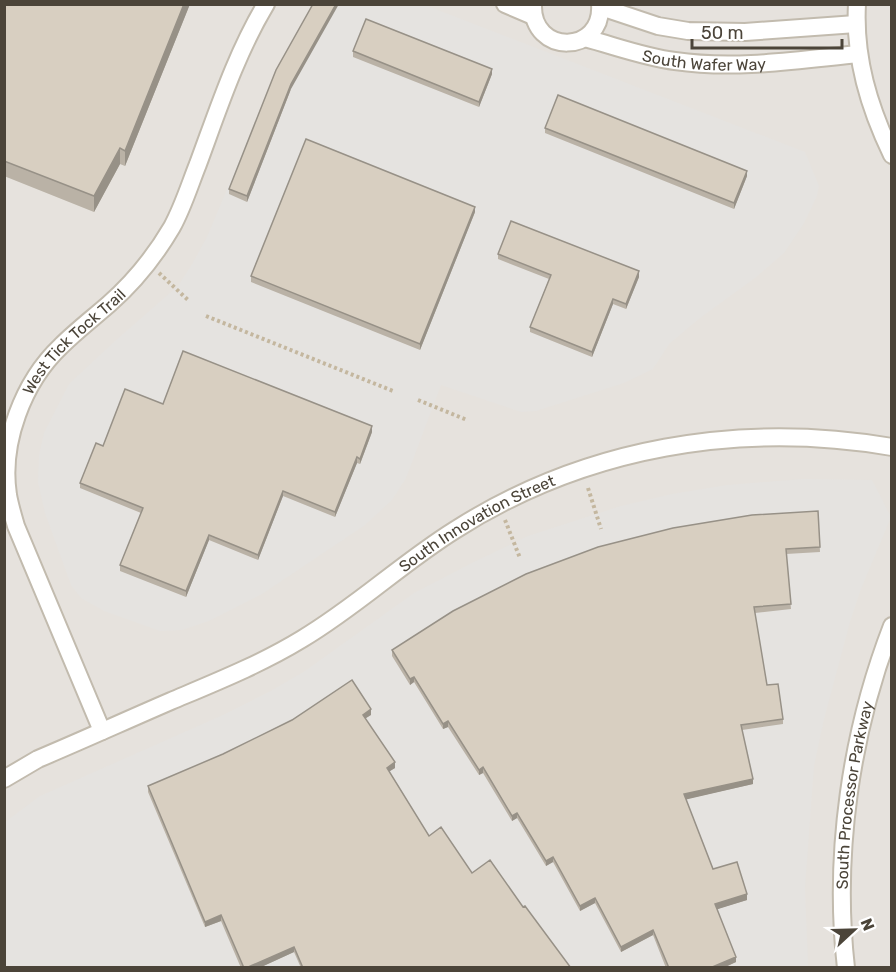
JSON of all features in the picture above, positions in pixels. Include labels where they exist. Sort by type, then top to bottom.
[{"type":"street","name":"West Tick Tock Trail","points":[[102,731],[16,526],[8,494],[8,461],[14,426],[27,391],[43,366],[59,347],[109,304],[141,272],[172,226],[249,35],[266,4]]},
{"type":"street","name":"South Wafer Way","points":[[505,4],[533,10],[537,26],[544,35],[564,44],[575,43],[585,38],[597,25],[601,6],[658,26],[688,31],[745,32],[856,24]]},
{"type":"street","points":[[857,4],[856,24],[862,74],[867,96],[891,155]]},
{"type":"street","name":"South Wafer Way","points":[[585,38],[673,61],[704,64],[779,62],[860,54]]},
{"type":"street","name":"South Innovation Street","points":[[4,779],[38,759],[263,661],[303,639],[344,612],[417,555],[456,529],[533,488],[565,475],[645,451],[723,440],[776,436],[826,438],[891,447]]},
{"type":"street","name":"South Processor Parkway","points":[[846,968],[843,889],[845,828],[865,712],[891,626]]},
{"type":"path","points":[[158,273],[188,300]]},
{"type":"path","points":[[206,316],[393,391]]},
{"type":"path","points":[[418,400],[467,420]]},
{"type":"path","points":[[588,488],[601,529]]},
{"type":"path","points":[[505,520],[520,558]]},
{"type":"shaded area","points":[[5,5],[891,5],[891,967],[5,967]]},
{"type":"shaded area","points":[[316,5],[425,5],[805,152],[819,186],[817,196],[804,223],[784,253],[669,344],[653,369],[624,383],[536,411],[521,412],[441,385],[406,478],[392,500],[365,525],[262,594],[209,621],[182,630],[160,631],[104,611],[81,598],[71,585],[45,513],[38,482],[39,455],[44,433],[69,384],[178,286],[191,266],[207,237],[256,120]]},
{"type":"shaded area","points":[[804,479],[872,480],[891,517],[850,622],[814,766],[805,887],[808,967],[5,968],[5,822],[40,796],[223,715],[269,692],[305,671],[414,593],[528,536],[621,506],[672,494],[727,485]]},
{"type":"building","points":[[4,4],[184,4],[125,151],[120,148],[94,196],[4,161]]},
{"type":"building","points":[[313,4],[336,4],[291,84],[247,196],[229,189],[276,70]]},
{"type":"building","points":[[366,19],[492,69],[479,102],[353,51]]},
{"type":"building","points":[[558,95],[747,171],[734,203],[545,128]]},
{"type":"building","points":[[306,139],[475,207],[420,344],[251,276]]},
{"type":"building","points":[[511,221],[639,271],[626,304],[613,299],[592,352],[530,327],[551,275],[498,254]]},
{"type":"building","points":[[183,351],[372,426],[360,459],[357,457],[335,512],[283,491],[258,555],[209,535],[186,591],[120,565],[143,508],[80,483],[96,443],[103,446],[125,389],[163,404]]},
{"type":"building","points":[[818,511],[820,547],[786,549],[791,604],[754,607],[767,685],[778,684],[783,719],[741,725],[753,779],[684,794],[713,869],[737,862],[747,894],[715,904],[736,957],[710,968],[669,968],[653,930],[621,947],[595,898],[580,906],[553,857],[546,861],[517,813],[512,816],[483,767],[479,770],[448,721],[443,724],[414,677],[410,679],[392,650],[453,611],[526,574],[598,547],[673,528],[752,515]]},
{"type":"building","points":[[352,680],[371,709],[363,715],[395,762],[387,768],[429,836],[441,827],[472,873],[490,860],[523,907],[525,906],[571,968],[303,968],[294,947],[244,968],[221,915],[205,922],[148,786],[223,754],[292,720]]}]
